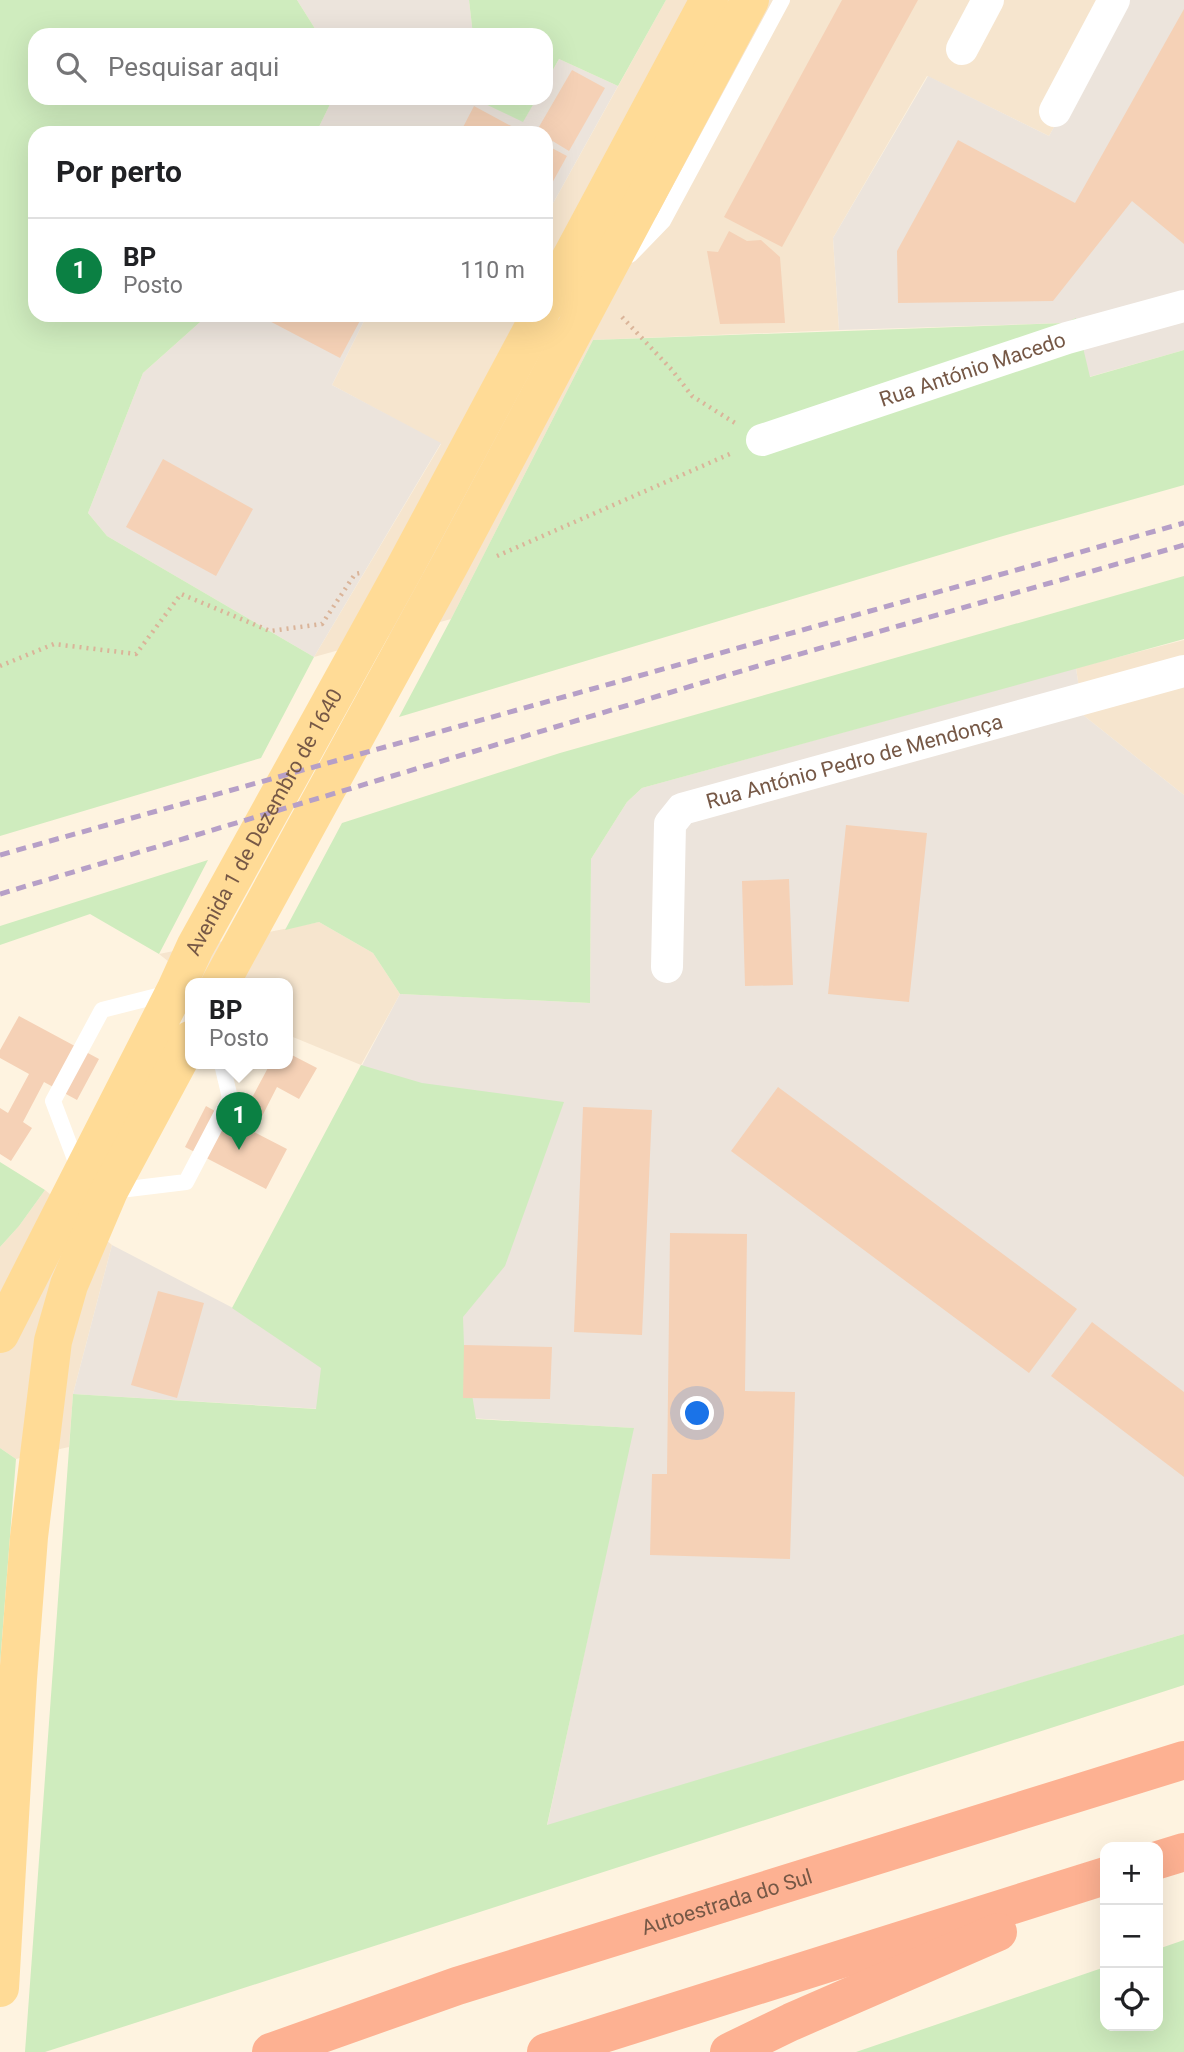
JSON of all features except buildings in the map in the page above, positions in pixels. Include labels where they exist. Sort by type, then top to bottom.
[{"type":"highway","name":"Autoestrada do Sul","points":[[271,2052],[457,1986],[1184,1759]]},
{"type":"highway","points":[[546,2052],[1100,1878]]},
{"type":"highway","points":[[729,2052],[791,2022],[1100,1887]]},
{"type":"main road","points":[[553,291],[709,0]]},
{"type":"main road","name":"Avenida 1 de Dezembro de 1640","points":[[223,978],[415,629],[750,0]]},
{"type":"main road","name":"Avenida 1 de Dezembro de 1640","points":[[95,1183],[194,947],[404,569],[536,322]]},
{"type":"main road","name":"Avenida 1 de Dezembro de 1640","points":[[0,1334],[95,1183],[185,1048]]},
{"type":"main road","points":[[0,1988],[25,1589],[41,1426],[53,1341],[95,1183]]},
{"type":"street","points":[[962,49],[988,0]]},
{"type":"street","points":[[1055,111],[1114,0]]},
{"type":"street","name":"Rua António Macedo","points":[[762,440],[1067,338],[1184,306]]},
{"type":"street","name":"Rua António Pedro de Mendonça","points":[[667,967],[670,824],[682,809],[1184,671]]},
{"type":"lane","name":"Avenida 1 de Dezembro de 1640","points":[[596,289],[663,221],[782,0]]},
{"type":"lane","points":[[175,991],[102,1010],[53,1101],[95,1183],[186,1182],[230,1098],[223,1069]]},
{"type":"path","points":[[596,289],[672,370],[692,396],[762,440]]},
{"type":"shaded area","points":[[297,0],[469,0],[472,28],[315,28]]},
{"type":"shaded area","points":[[666,0],[1123,0],[1049,136],[927,76],[833,238],[839,330],[593,340],[451,619],[314,657],[441,444],[332,385],[364,322],[553,322],[553,203]]},
{"type":"shaded area","points":[[1123,0],[1184,0],[1184,350],[1089,377],[1065,323],[839,330],[833,238],[928,76],[1049,136]]},
{"type":"shaded area","points":[[559,59],[618,86],[553,203],[553,126],[319,126],[330,105],[489,105],[523,121],[533,105],[553,105],[553,70]]},
{"type":"shaded area","points":[[200,322],[364,322],[332,385],[441,443],[314,657],[107,536],[88,513],[143,373]]},
{"type":"shaded area","points":[[1184,640],[1184,795],[1083,715],[1076,668]]},
{"type":"shaded area","points":[[1076,668],[1083,715],[1184,795],[1184,1634],[547,1826],[633,1428],[73,1394],[112,1245],[233,1308],[400,994],[590,1003],[591,859],[627,802],[642,788]]},
{"type":"shaded area","points":[[319,922],[373,953],[400,994],[361,1065],[293,1037],[293,978],[189,978],[159,954]]},
{"type":"shaded area","points":[[45,1190],[112,1245],[73,1394],[69,1447],[16,1459],[0,1448],[0,1247]]},
{"type":"green space","points":[[0,0],[297,0],[315,28],[28,28],[28,105],[330,105],[319,126],[28,126],[28,322],[200,322],[143,373],[88,513],[107,536],[314,657],[261,758],[0,836]]},
{"type":"green space","points":[[469,0],[666,0],[618,86],[559,59],[553,70],[553,28],[472,28]]},
{"type":"green space","points":[[487,105],[533,105],[523,122]]},
{"type":"green space","points":[[1076,318],[1090,377],[1184,350],[1184,485],[1003,536],[399,717],[593,340],[1065,323]]},
{"type":"green space","points":[[1184,576],[1184,639],[642,788],[627,802],[591,859],[590,1003],[400,994],[373,953],[319,922],[285,930],[342,823],[560,753]]},
{"type":"green space","points":[[208,860],[159,954],[90,914],[0,945],[0,926]]},
{"type":"green space","points":[[361,1065],[422,1083],[564,1102],[505,1266],[463,1317],[464,1345],[476,1419],[634,1428],[547,1825],[1184,1634],[1184,1685],[45,2052],[25,2052],[73,1394],[316,1409],[321,1368],[232,1308]]},
{"type":"green space","points":[[0,1162],[45,1190],[0,1247]]},
{"type":"green space","points":[[0,1448],[16,1459],[0,1665]]},
{"type":"green space","points":[[1184,1940],[1184,2052],[856,2052],[1100,1969],[1100,2031],[1163,2031],[1163,1947]]},
{"type":"railway","points":[[0,855],[1184,523]]},
{"type":"railway","points":[[0,894],[768,663],[1184,545]]},
{"type":"place","name":"BP","points":[[239,1150]]}]
